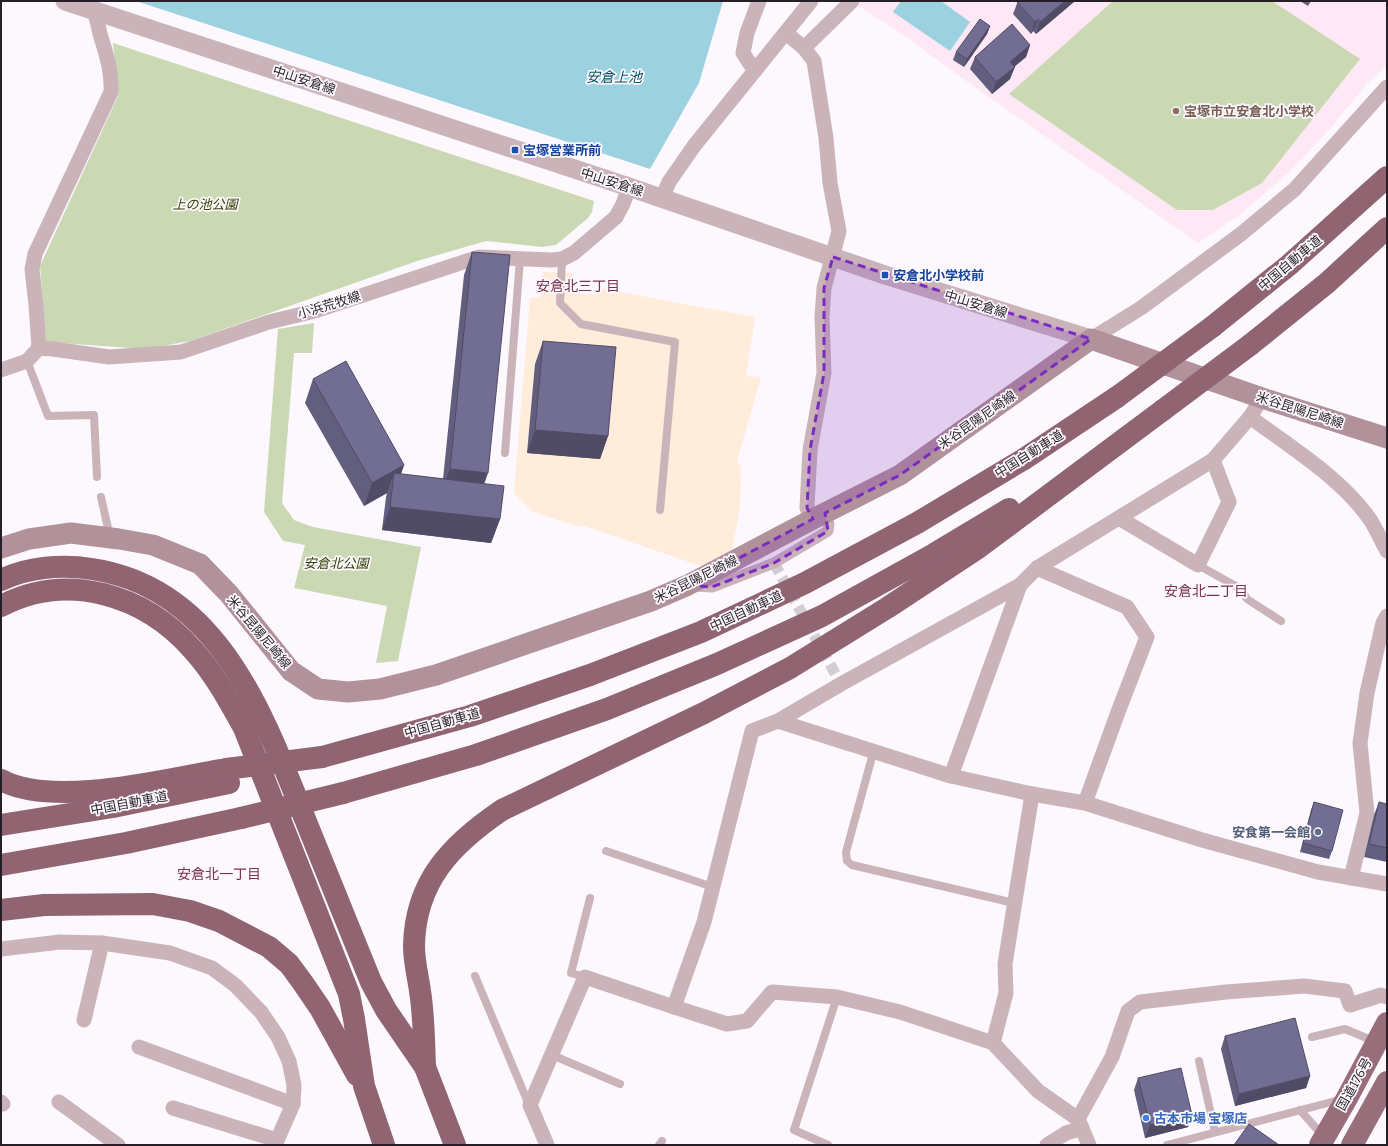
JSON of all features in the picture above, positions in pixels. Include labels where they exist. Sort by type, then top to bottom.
[{"type":"highway","name":"中国自動車道","points":[[1,825],[113,807],[227,776],[322,758],[470,716],[590,675],[701,632],[805,583],[917,523],[1024,458],[1118,397],[1212,327],[1289,265],[1387,177]]},
{"type":"highway","points":[[425,1067],[420,992],[415,967],[414,946],[419,908],[426,889],[435,872],[457,846],[478,827],[502,810],[704,713],[790,668],[887,608],[978,548],[1250,345],[1327,283],[1387,228]]},
{"type":"highway","points":[[1,865],[126,843],[240,818],[343,793],[476,755],[607,709],[717,664],[822,616],[934,554],[1043,489],[1163,410]]},
{"type":"highway","points":[[1,580],[34,570],[56,567],[80,567],[127,577],[169,599],[198,623],[219,646],[236,670],[270,733],[371,982],[386,1010],[425,1067],[455,1145]]},
{"type":"highway","points":[[1,606],[11,601],[39,592],[67,589],[90,590],[109,595],[138,606],[181,637],[213,675],[231,703],[244,728],[349,994],[364,1086],[384,1145]]},
{"type":"highway","points":[[1,780],[23,789],[55,793],[227,776]]},
{"type":"highway","points":[[1,910],[44,905],[153,904],[190,911],[219,921],[269,947],[289,964],[304,983],[320,1008],[364,1086]]},
{"type":"highway","name":"国道176号","points":[[1322,1141],[1387,1023]]},
{"type":"highway","points":[[1352,1145],[1385,1089]]},
{"type":"main road","name":"米谷昆陽尼崎線","points":[[1,548],[29,538],[71,533],[153,545],[200,564],[229,594],[291,671],[318,689],[348,692],[380,689],[436,675],[651,601],[688,585],[900,475],[1092,339],[1262,398],[1387,438]]},
{"type":"street","name":"中山安倉線","points":[[65,1],[92,6],[833,257],[1092,339]]},
{"type":"street","points":[[754,70],[743,52],[747,33],[759,1]]},
{"type":"street","points":[[662,198],[669,182],[694,146],[811,1]]},
{"type":"street","points":[[804,48],[852,1]]},
{"type":"street","points":[[1,370],[27,361],[39,348],[32,269],[35,254],[111,92],[110,72],[92,6]]},
{"type":"street","points":[[786,33],[804,48],[814,61],[826,138],[830,183],[839,231],[824,288],[822,317],[824,373],[810,450],[807,508],[819,516]]},
{"type":"street","points":[[1092,339],[1141,308],[1241,234],[1295,189],[1387,87]]},
{"type":"street","name":"小浜荒牧線","points":[[39,348],[52,348],[109,357],[180,352],[269,322],[315,311],[479,257],[552,260],[562,259],[574,253],[616,217],[623,204],[629,187]]},
{"type":"street","points":[[674,1007],[704,922],[752,731],[778,721],[848,680],[1020,586],[1037,568],[1213,460],[1250,417],[1262,398]]},
{"type":"street","points":[[1250,417],[1318,467],[1348,494],[1371,521],[1387,551]]},
{"type":"street","points":[[1120,518],[1198,565],[1229,502],[1213,460]]},
{"type":"street","points":[[1037,568],[1127,607],[1148,638],[1118,712],[1085,803]]},
{"type":"street","points":[[951,776],[1020,586]]},
{"type":"street","points":[[1351,878],[1367,813],[1360,743],[1367,693],[1383,623],[1387,616]]},
{"type":"street","points":[[778,721],[951,776],[1032,794],[1085,803],[1202,840],[1311,870],[1387,884]]},
{"type":"street","points":[[993,1043],[1006,993],[1005,964],[1032,794]]},
{"type":"street","points":[[1,948],[60,942],[102,943],[170,953],[212,968],[235,985],[261,1012],[278,1037],[289,1061],[294,1085],[293,1104],[276,1143],[173,1108]]},
{"type":"street","points":[[84,1020],[102,943]]},
{"type":"street","points":[[547,1145],[530,1105],[585,977],[727,1024],[747,1021],[772,992],[837,997],[900,1012],[993,1043],[1038,1091],[1080,1124],[1089,1145]]},
{"type":"street","points":[[1048,1145],[1080,1124],[1112,1057],[1128,1011],[1140,1002],[1226,992],[1304,986],[1346,991],[1350,1005],[1381,995],[1387,997]]},
{"type":"street","points":[[139,1047],[293,1104]]},
{"type":"street","points":[[59,1102],[118,1145]]},
{"type":"lane","points":[[505,453],[520,259]]},
{"type":"lane","points":[[562,259],[560,303],[581,324],[675,342],[660,510]]},
{"type":"lane","points":[[27,361],[48,416],[94,415],[97,477]]},
{"type":"lane","points":[[101,497],[110,538]]},
{"type":"lane","points":[[1198,565],[1241,589],[1247,599],[1281,621]]},
{"type":"lane","points":[[872,757],[846,852],[847,861],[852,865],[1014,903]]},
{"type":"lane","points":[[606,852],[713,887]]},
{"type":"lane","points":[[585,977],[571,973],[590,898]]},
{"type":"lane","points":[[475,976],[530,1105]]},
{"type":"lane","points":[[828,1145],[794,1130],[837,997]]},
{"type":"lane","points":[[1312,1037],[1345,1029],[1377,1042]]},
{"type":"lane","points":[[552,1055],[620,1084]]},
{"type":"lane","points":[[1199,1062],[1215,1132]]},
{"type":"lane","points":[[1169,1145],[1347,1098]]},
{"type":"lane","points":[[1300,1110],[1322,1141]]},
{"type":"highlighted area","points":[[833,257],[1091,339],[900,475],[825,513],[828,531],[774,563],[712,587],[688,585],[813,519],[807,508],[810,450],[824,373],[824,288]]},
{"type":"shaded area","name":"宝塚市立安倉北小学校","points":[[858,1],[1387,1],[1387,65],[1365,86],[1328,131],[1288,173],[1241,214],[1198,243],[980,91],[899,32],[855,4]]},
{"type":"shaded area","points":[[543,272],[572,273],[573,293],[597,295],[599,288],[755,317],[746,376],[761,377],[737,461],[741,467],[740,507],[732,550],[701,566],[581,525],[580,527],[533,512],[514,493],[530,298],[540,297]]},
{"type":"green space","name":"宝塚市立安倉北小学校","points":[[1113,1],[1272,1],[1360,59],[1262,183],[1213,210],[1177,210],[1009,94]]},
{"type":"green space","name":"上の池公園","points":[[113,43],[594,201],[592,212],[588,218],[556,245],[542,247],[486,241],[417,261],[190,341],[145,349],[46,342],[40,266],[118,96]]},
{"type":"green space","name":"安倉北公園","points":[[314,323],[312,353],[294,353],[282,503],[294,520],[313,527],[421,547],[398,661],[376,663],[387,606],[294,588],[305,545],[283,541],[264,512],[278,329]]},
{"type":"water","name":"安倉上池","points":[[136,1],[723,1],[699,83],[650,169]]},
{"type":"water","points":[[901,1],[941,1],[970,22],[950,51],[893,12]]},
{"type":"building","points":[[1065,1],[1040,22],[1038,19],[1035,22],[1017,2]]},
{"type":"building","points":[[980,19],[990,26],[967,59],[956,52]]},
{"type":"building","points":[[1012,24],[1030,45],[1010,62],[1015,67],[996,82],[975,57]]},
{"type":"building","points":[[472,252],[510,255],[488,473],[450,469]]},
{"type":"building","points":[[543,341],[616,347],[608,436],[535,430]]},
{"type":"building","points":[[346,361],[404,465],[372,483],[313,379]]},
{"type":"building","points":[[394,473],[504,486],[500,519],[390,507]]},
{"type":"building","points":[[1314,802],[1343,810],[1332,851],[1303,843]]},
{"type":"building","points":[[1379,802],[1387,804],[1387,848],[1369,844]]},
{"type":"building","points":[[1295,1018],[1310,1076],[1239,1094],[1225,1036]]},
{"type":"building","points":[[1181,1068],[1192,1115],[1150,1125],[1138,1078]]},
{"type":"building","points":[[1249,1124],[1279,1145],[1234,1145]]},
{"type":"tunnel","points":[[774,563],[841,684]]},
{"type":"place","name":"宝塚市立安倉北小学校","points":[[1176,111]]},
{"type":"place","name":"宝塚営業所前","points":[[515,150]]},
{"type":"place","name":"安倉北小学校前","points":[[885,275]]},
{"type":"place","name":"安食第一会館","points":[[1318,832]]},
{"type":"place","name":"古本市場 宝塚店","points":[[1146,1118]]},
{"type":"district","name":"安倉北三丁目","points":[[578,286]]},
{"type":"district","name":"安倉北二丁目","points":[[1206,591]]},
{"type":"district","name":"安倉北一丁目","points":[[219,874]]}]
